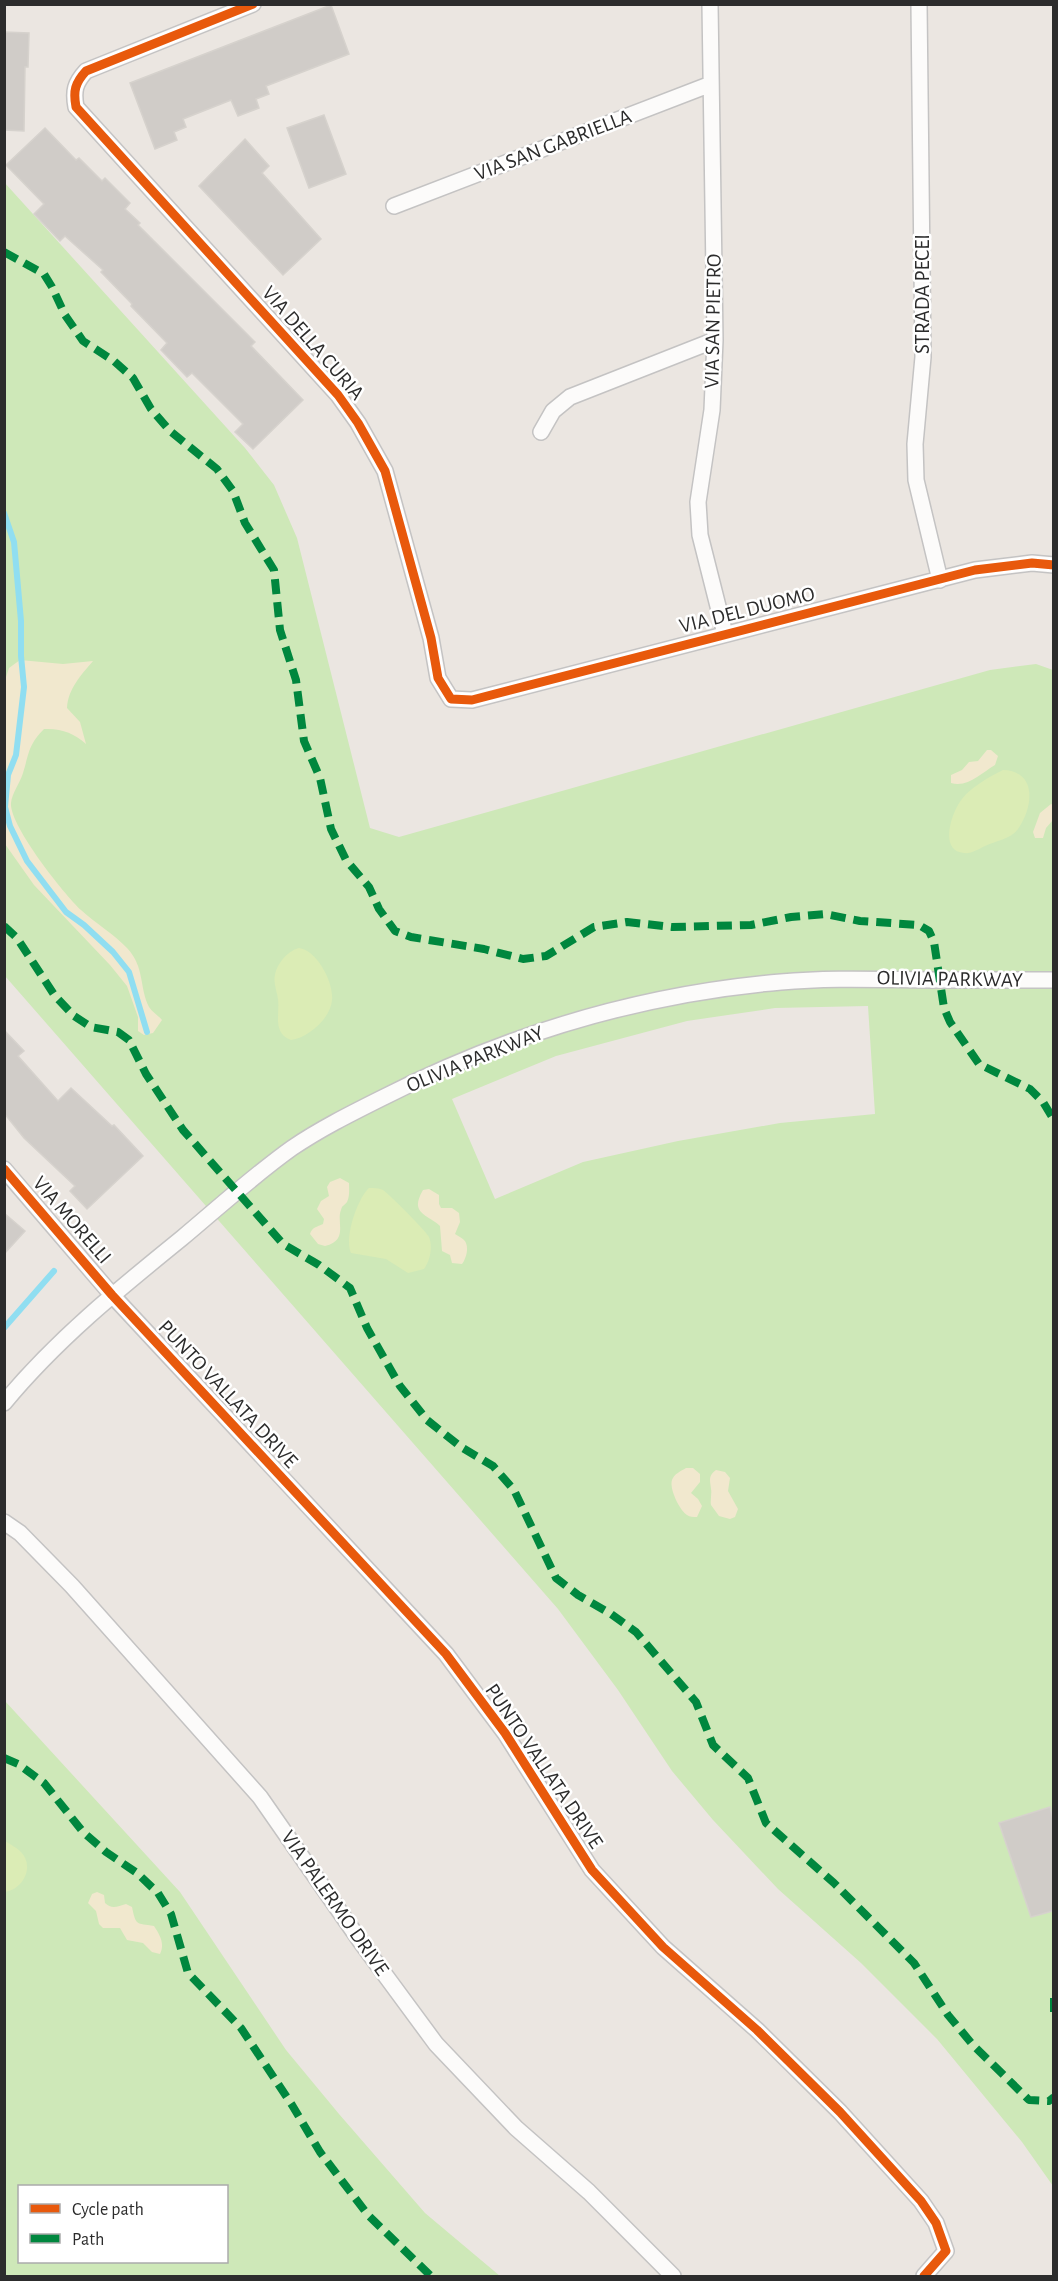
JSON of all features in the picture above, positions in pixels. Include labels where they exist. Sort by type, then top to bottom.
[{"type":"street","name":"VIA DELLA CURIA","points":[[253,4],[86,71],[76,82],[74,93],[76,107],[338,395],[363,430],[385,471],[431,638],[438,678],[451,699]]},
{"type":"street","name":"VIA SAN PIETRO","points":[[710,4],[716,340],[712,410],[698,502],[700,535],[724,634]]},
{"type":"street","name":"STRADA PECEI","points":[[919,4],[923,357],[915,444],[916,480],[940,580]]},
{"type":"street","name":"VIA SAN GABRIELLA","points":[[394,206],[711,84]]},
{"type":"street","points":[[541,432],[553,411],[570,397],[716,340]]},
{"type":"street","name":"VIA DEL DUOMO","points":[[451,699],[472,700],[975,570],[1032,563],[1053,565]]},
{"type":"street","name":"OLIVIA PARKWAY","points":[[4,1403],[61,1341],[112,1295],[293,1148],[340,1119],[415,1081],[466,1059],[554,1027],[631,1006],[700,992],[782,982],[862,978],[1053,980]]},
{"type":"street","name":"VIA MORELLI","points":[[4,1169],[112,1295]]},
{"type":"street","name":"PUNTO VALLATA DRIVE","points":[[112,1295],[446,1654],[505,1733],[592,1870],[663,1947],[757,2030],[840,2112],[921,2201],[936,2223],[946,2251],[924,2277]]},
{"type":"street","name":"VIA PALERMO DRIVE","points":[[4,1522],[20,1533],[72,1586],[260,1797],[363,1945],[436,2044],[516,2128],[589,2192],[673,2277]]},
{"type":"green space","points":[[4,182],[245,448],[274,485],[297,538],[370,828],[399,837],[990,670],[1036,664],[1053,670],[1053,2186],[1022,2142],[937,2039],[861,1963],[778,1889],[713,1820],[672,1771],[618,1690],[558,1609],[5,976]],"holes":[[[868,1006],[875,1114],[780,1123],[678,1141],[583,1162],[495,1199],[452,1099],[556,1056],[687,1021],[775,1008]]]},
{"type":"green space","points":[[1003,770],[1014,772],[1027,784],[1029,801],[1027,811],[1018,829],[1007,837],[975,851],[964,853],[956,851],[951,845],[949,830],[958,805],[975,786]]},
{"type":"green space","points":[[299,948],[312,955],[323,968],[330,985],[332,1000],[328,1014],[318,1026],[291,1040],[281,1033],[279,1028],[275,978],[283,958]]},
{"type":"green space","points":[[369,1188],[383,1190],[429,1237],[430,1254],[424,1269],[408,1273],[386,1259],[351,1253],[350,1229],[360,1201]]},
{"type":"green space","points":[[5,1701],[180,1892],[286,2050],[339,2114],[425,2213],[500,2276],[5,2276]]},
{"type":"green space","points":[[5,1841],[21,1852],[27,1864],[27,1870],[25,1877],[17,1887],[5,1892]]},
{"type":"sand","points":[[20,660],[63,664],[93,661],[73,688],[67,708],[80,722],[86,744],[67,732],[44,729],[32,745],[11,803],[19,827],[39,859],[63,890],[81,910],[133,955],[149,1007],[162,1020],[153,1033],[144,1035],[138,1031],[138,1017],[127,986],[34,885],[5,844],[5,680],[9,668]]},
{"type":"sand","points":[[987,750],[991,750],[998,756],[995,765],[969,782],[951,783],[951,775],[962,770],[969,762],[978,761]]},
{"type":"sand","points":[[1051,804],[1053,805],[1053,820],[1046,828],[1043,838],[1035,838],[1033,832],[1040,813]]},
{"type":"sand","points":[[340,1178],[349,1183],[349,1197],[341,1210],[337,1240],[325,1246],[318,1244],[310,1234],[313,1229],[323,1224],[324,1219],[317,1209],[321,1201],[329,1196],[327,1187],[330,1182]]},
{"type":"sand","points":[[429,1189],[439,1195],[441,1208],[452,1208],[459,1213],[460,1222],[455,1234],[464,1240],[467,1249],[462,1264],[452,1263],[450,1255],[442,1251],[440,1226],[419,1209],[419,1198],[423,1190]]},
{"type":"sand","points":[[686,1468],[693,1468],[700,1474],[700,1482],[691,1493],[702,1506],[697,1517],[684,1513],[672,1489],[673,1478]]},
{"type":"sand","points":[[716,1470],[725,1472],[730,1478],[728,1491],[738,1509],[735,1517],[730,1519],[719,1516],[711,1505],[710,1478]]},
{"type":"sand","points":[[97,1892],[104,1895],[105,1903],[108,1905],[115,1907],[126,1904],[132,1907],[136,1921],[154,1926],[162,1943],[160,1954],[152,1952],[143,1943],[127,1940],[120,1928],[103,1928],[99,1924],[96,1911],[88,1903],[92,1894]]},
{"type":"building","points":[[331,5],[349,54],[266,86],[269,94],[256,99],[259,108],[238,116],[231,100],[183,119],[186,127],[174,132],[177,140],[155,149],[130,83]]},
{"type":"building","points":[[4,32],[29,33],[28,67],[25,67],[24,131],[4,130]]},
{"type":"building","points":[[324,115],[346,174],[309,188],[287,128]]},
{"type":"building","points":[[45,128],[76,160],[79,158],[102,181],[105,178],[130,203],[125,209],[140,223],[138,225],[255,342],[251,346],[303,400],[253,449],[235,432],[243,424],[192,373],[187,377],[161,350],[167,343],[101,272],[103,270],[65,236],[60,241],[34,214],[44,204],[6,165]]},
{"type":"building","points":[[245,139],[269,166],[262,173],[321,239],[283,275],[199,186]]},
{"type":"building","points":[[4,1030],[24,1051],[18,1056],[58,1101],[71,1088],[112,1126],[114,1125],[143,1156],[87,1209],[70,1191],[75,1186],[24,1138],[4,1113]]},
{"type":"building","points":[[4,1213],[25,1231],[4,1254]]},
{"type":"building","points":[[1050,1807],[1053,1819],[1053,1911],[1031,1917],[999,1823]]},
{"type":"waterway","points":[[4,513],[14,542],[24,687],[16,755],[8,775],[5,807],[10,826],[27,861],[66,912],[113,952],[129,972],[147,1032]]},
{"type":"waterway","points":[[4,1328],[54,1271]]},
{"type":"marked path","points":[[4,252],[44,274],[65,315],[83,341],[114,361],[133,378],[151,409],[170,431],[217,469],[233,491],[245,523],[274,570],[280,630],[296,680],[304,741],[320,778],[331,829],[346,860],[369,887],[379,909],[395,931],[411,937],[484,949],[523,959],[546,956],[594,927],[627,922],[672,927],[751,925],[791,917],[825,914],[860,921],[919,925],[929,931],[934,942],[944,1008],[950,1022],[979,1064],[1030,1089],[1043,1102],[1054,1120]]},
{"type":"marked path","points":[[4,926],[17,938],[55,996],[74,1016],[91,1027],[118,1032],[129,1040],[146,1074],[183,1130],[283,1244],[319,1265],[350,1288],[367,1328],[400,1386],[427,1420],[461,1447],[493,1466],[514,1490],[556,1578],[636,1632],[696,1702],[713,1745],[748,1778],[766,1823],[834,1883],[914,1963],[948,2015],[973,2045],[1029,2100],[1049,2101],[1054,2097]]},
{"type":"marked path","points":[[4,1758],[18,1764],[44,1783],[83,1832],[106,1852],[137,1873],[158,1893],[171,1914],[188,1973],[241,2028],[320,2152],[368,2215],[431,2276]]},
{"type":"marked path","points":[[1054,1998],[1054,2012]]},
{"type":"cycle path","points":[[253,4],[86,71],[79,79],[76,88],[76,107],[338,395],[358,423],[385,471],[431,638],[438,678],[451,699],[472,700],[975,570],[1032,563],[1054,565]]},
{"type":"cycle path","points":[[4,1169],[112,1295],[446,1654],[505,1733],[592,1870],[663,1947],[757,2030],[840,2112],[921,2201],[936,2223],[946,2251],[924,2276]]}]
